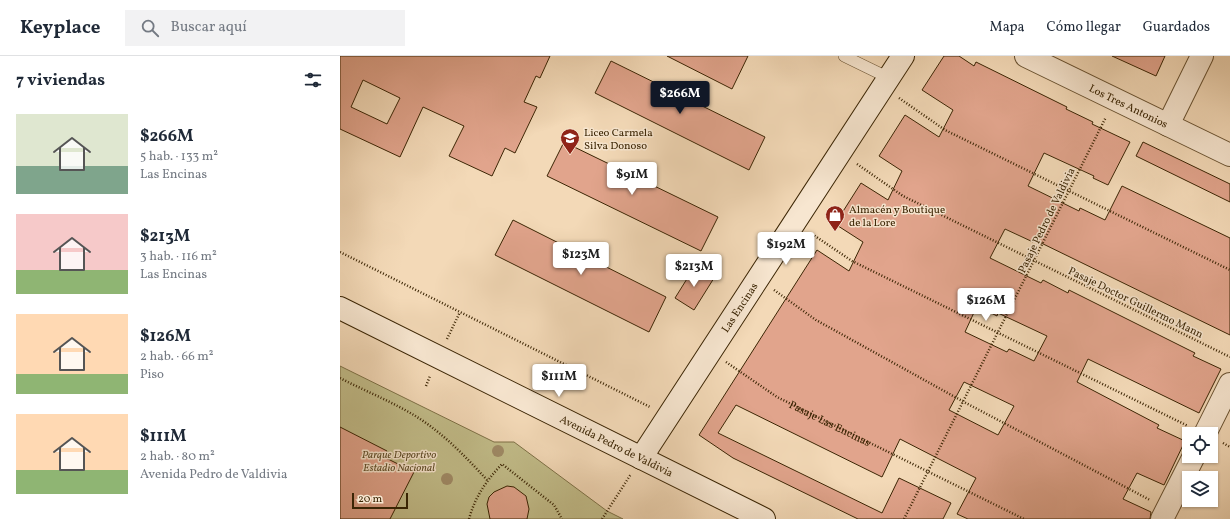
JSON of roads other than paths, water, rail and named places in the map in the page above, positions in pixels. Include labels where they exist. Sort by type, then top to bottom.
[{"type":"street","name":"Las Encinas","points":[[641,458],[903,56]]},
{"type":"street","name":"Los Tres Antonios","points":[[1026,56],[1230,155]]},
{"type":"street","points":[[1168,125],[1202,56]]},
{"type":"street","name":"Avenida Pedro de Valdivia","points":[[340,308],[764,519]]},
{"type":"street","points":[[1210,427],[1230,384]]},
{"type":"street","points":[[1157,510],[1189,463]]},
{"type":"lane","points":[[844,56],[889,78]]},
{"type":"place","name":"Liceo Carmela Silva Donoso","points":[[570,155]]},
{"type":"place","name":"Almacén y Boutique de la Lore","points":[[835,232]]},
{"type":"park label","name":"Parque Deportivo Estadio Nacional","points":[[399,460]]}]
